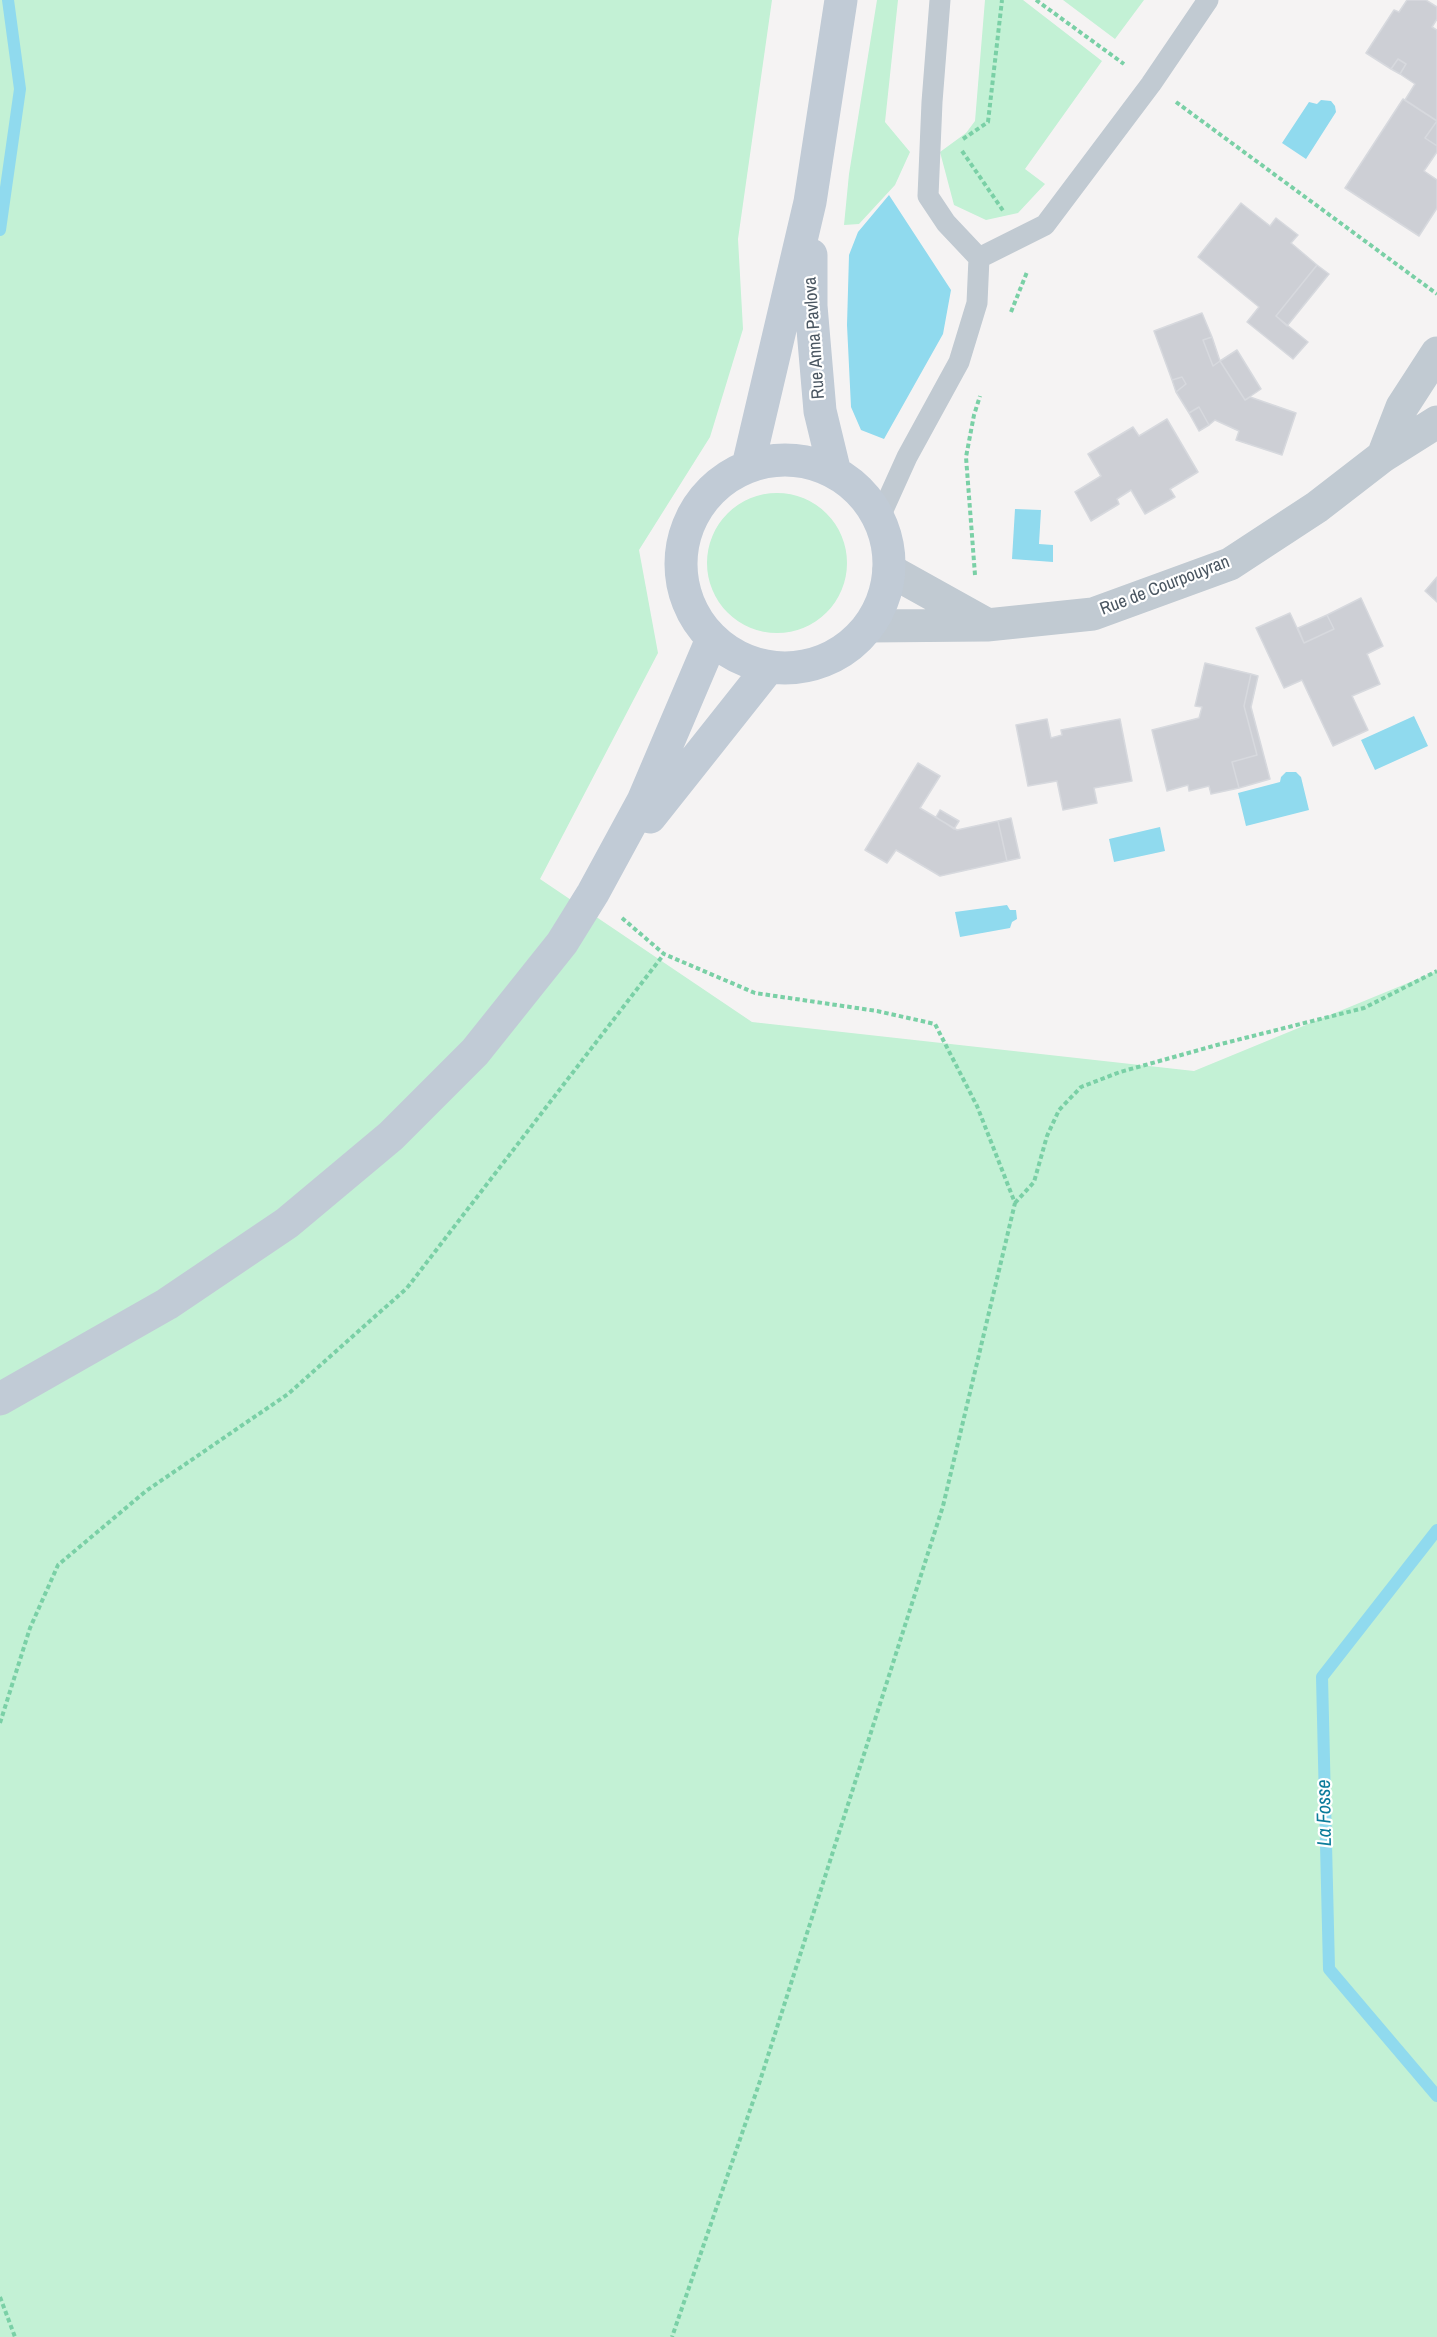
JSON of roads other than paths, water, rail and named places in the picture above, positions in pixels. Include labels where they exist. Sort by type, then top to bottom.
[{"type":"street","name":"Rue Anna Pavlova","points":[[748,466],[810,202],[841,0]]},
{"type":"street","name":"Rue Anna Pavlova","points":[[810,202],[811,306],[820,411],[835,473]]},
{"type":"street","points":[[1383,456],[1402,407],[1437,353]]},
{"type":"street","name":"Rue de Courpouyran","points":[[869,626],[987,625],[1093,614],[1230,564],[1317,507],[1383,456],[1437,423]]},
{"type":"street","points":[[777,460],[797,461],[807,462],[835,473],[861,492],[879,519],[888,544],[890,570],[883,600],[869,626],[849,646],[825,661],[798,668],[769,667],[739,657],[712,639],[690,606],[683,587],[680,557],[687,528],[701,501],[722,480],[748,466],[777,460]]},
{"type":"street","points":[[890,570],[987,625]]},
{"type":"street","points":[[0,1399],[186,1291],[287,1223],[391,1137],[475,1052],[562,943],[593,893],[643,801],[712,639]]},
{"type":"street","points":[[593,893],[675,784],[769,667]]},
{"type":"lane","points":[[879,519],[907,457],[959,362],[977,303],[980,258],[946,223],[928,196],[940,0]]},
{"type":"lane","points":[[980,258],[1045,225],[1151,84],[1208,0]]},
{"type":"water","points":[[1321,100],[1331,101],[1336,112],[1306,159],[1282,143],[1309,102],[1317,104]]},
{"type":"water","points":[[889,195],[951,290],[943,334],[884,439],[861,430],[851,407],[847,325],[849,255],[858,232]]},
{"type":"water","points":[[1015,509],[1041,510],[1039,544],[1053,545],[1053,562],[1012,559]]},
{"type":"water","points":[[1414,716],[1428,746],[1375,770],[1361,740]]},
{"type":"water","points":[[1286,772],[1296,772],[1301,777],[1309,810],[1246,826],[1238,793],[1280,782]]},
{"type":"water","points":[[1160,827],[1165,851],[1114,862],[1109,839]]},
{"type":"water","points":[[1007,905],[1010,910],[1016,910],[1017,919],[1012,922],[1010,928],[960,937],[955,912]]},
{"type":"waterway","points":[[0,230],[20,89],[8,0]]},
{"type":"waterway","name":"La Fosse","points":[[1437,1530],[1322,1677],[1329,1969],[1437,2096]]}]
